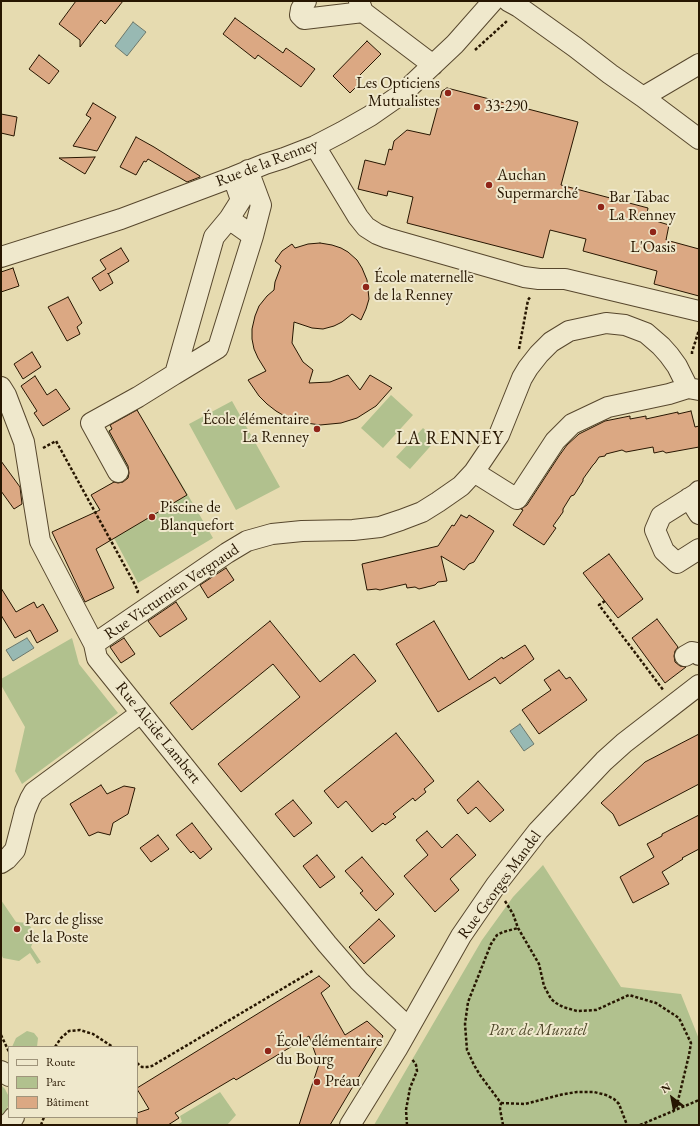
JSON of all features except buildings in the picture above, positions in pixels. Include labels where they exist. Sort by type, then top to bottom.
[{"type":"street","points":[[306,1],[301,9],[300,15],[304,19],[361,7],[433,65]]},
{"type":"street","name":"Rue de la Renney","points":[[1,257],[121,219],[315,146],[342,132],[370,116],[403,93],[455,44],[493,1]]},
{"type":"street","points":[[508,1],[520,7],[699,139]]},
{"type":"street","points":[[643,97],[699,64]]},
{"type":"street","points":[[315,146],[358,217],[366,227],[377,234],[524,277],[565,280],[699,311]]},
{"type":"street","points":[[175,374],[214,237],[229,219],[241,200],[241,174]]},
{"type":"street","points":[[118,472],[91,424],[218,348],[253,236],[261,205],[241,174]]},
{"type":"street","points":[[229,219],[253,236]]},
{"type":"street","name":"Rue Victurnien Vergnaud","points":[[94,644],[226,553],[246,542],[272,534],[302,531],[353,530],[380,526],[422,512],[438,502],[461,486],[474,472],[499,435],[522,378],[528,368],[551,342],[569,331],[606,323],[625,325],[646,334],[661,346],[693,389]]},
{"type":"street","name":"Rue Alcide Lambert","points":[[1,388],[6,395],[24,442],[28,457],[40,541],[94,644],[97,658],[327,944],[359,981],[409,1028]]},
{"type":"street","points":[[474,472],[517,499],[555,441],[572,424],[608,407],[693,389]]},
{"type":"street","points":[[696,501],[661,516],[654,530],[664,551],[677,563],[699,549]]},
{"type":"street","name":"Rue Georges Mandel","points":[[350,1125],[409,1028],[462,936],[496,885],[538,831],[604,761],[624,743],[699,685]]},
{"type":"street","points":[[1,863],[7,860],[15,850],[25,811],[34,792],[141,713]]},
{"type":"street","points":[[6,1125],[13,1118]]},
{"type":"path","points":[[528,368],[518,358],[528,300],[539,279]]},
{"type":"path","points":[[28,457],[56,441],[133,581],[138,591],[136,596]]},
{"type":"path","points":[[605,601],[599,605],[674,704]]},
{"type":"path","points":[[503,897],[513,914],[518,928],[539,964],[544,986],[551,999],[563,1007],[577,1010],[596,1010],[629,995],[656,1003],[679,1018],[691,1043],[676,1109]]},
{"type":"path","points":[[503,1125],[500,1109],[501,1104],[480,1075],[467,1050],[465,1024],[468,1002],[491,944],[498,935],[503,932],[518,928]]},
{"type":"path","points":[[138,1064],[147,1068],[152,1066],[314,970]]},
{"type":"path","points":[[56,1046],[61,1038],[69,1031],[80,1030],[93,1034],[111,1046]]},
{"type":"path","points":[[1,1035],[8,1050]]},
{"type":"path","points":[[407,1054],[416,1065],[417,1072],[410,1088],[406,1110],[407,1125]]},
{"type":"path","points":[[501,1104],[526,1104],[564,1094],[594,1092],[614,1099],[619,1104],[627,1125]]},
{"type":"path","points":[[640,1125],[699,1100]]},
{"type":"green space","points":[[391,395],[413,415],[383,448],[361,428]]},
{"type":"green space","points":[[232,401],[280,487],[236,510],[189,424]]},
{"type":"green space","name":"Piscine de Blanquefort","points":[[136,408],[158,447],[152,460],[164,454],[213,538],[138,583],[91,495],[133,471],[130,465],[124,467],[104,433],[112,429],[110,424]]},
{"type":"green space","points":[[423,428],[436,440],[410,469],[396,457]]},
{"type":"green space","points":[[72,638],[79,664],[118,713],[22,784],[15,771],[25,727],[1,685],[1,679]]},
{"type":"green space","name":"Parc de Muratel","points":[[543,865],[621,987],[681,994],[699,1039],[699,1125],[374,1125],[482,940],[513,897]]},
{"type":"green space","name":"Parc de glisse de la Poste","points":[[1,900],[16,922],[28,923],[36,935],[31,947],[41,962],[37,964],[30,953],[19,961],[3,958],[1,954]]},
{"type":"green space","points":[[27,1031],[34,1033],[38,1038],[37,1046],[12,1046],[16,1038]]},
{"type":"green space","points":[[1,1085],[8,1095],[8,1106],[1,1117]]},
{"type":"green space","points":[[220,1092],[236,1115],[227,1125],[177,1125],[182,1122],[180,1116]]},
{"type":"water","points":[[133,22],[146,32],[127,56],[115,46]]},
{"type":"water","points":[[27,638],[34,648],[13,661],[6,650]]},
{"type":"water","points":[[520,724],[534,744],[524,751],[510,731]]},
{"type":"place","name":"Les Opticiens Mutualistes","points":[[448,93]]},
{"type":"place","name":"33-290","points":[[477,107]]},
{"type":"place","name":"Auchan Supermarché","points":[[489,185]]},
{"type":"place","name":"Bar Tabac La Renney","points":[[601,207]]},
{"type":"place","name":"L'Oasis","points":[[653,232]]},
{"type":"place","name":"École maternelle de la Renney","points":[[366,287]]},
{"type":"place","name":"École élémentaire La Renney","points":[[317,429]]},
{"type":"place","name":"Piscine de Blanquefort","points":[[152,517]]},
{"type":"place","name":"Parc de glisse de la Poste","points":[[17,929]]},
{"type":"place","name":"École élémentaire du Bourg","points":[[268,1051]]},
{"type":"place","name":"Préau","points":[[317,1082]]},
{"type":"district","name":"LA RENNEY","points":[[450,439]]}]
